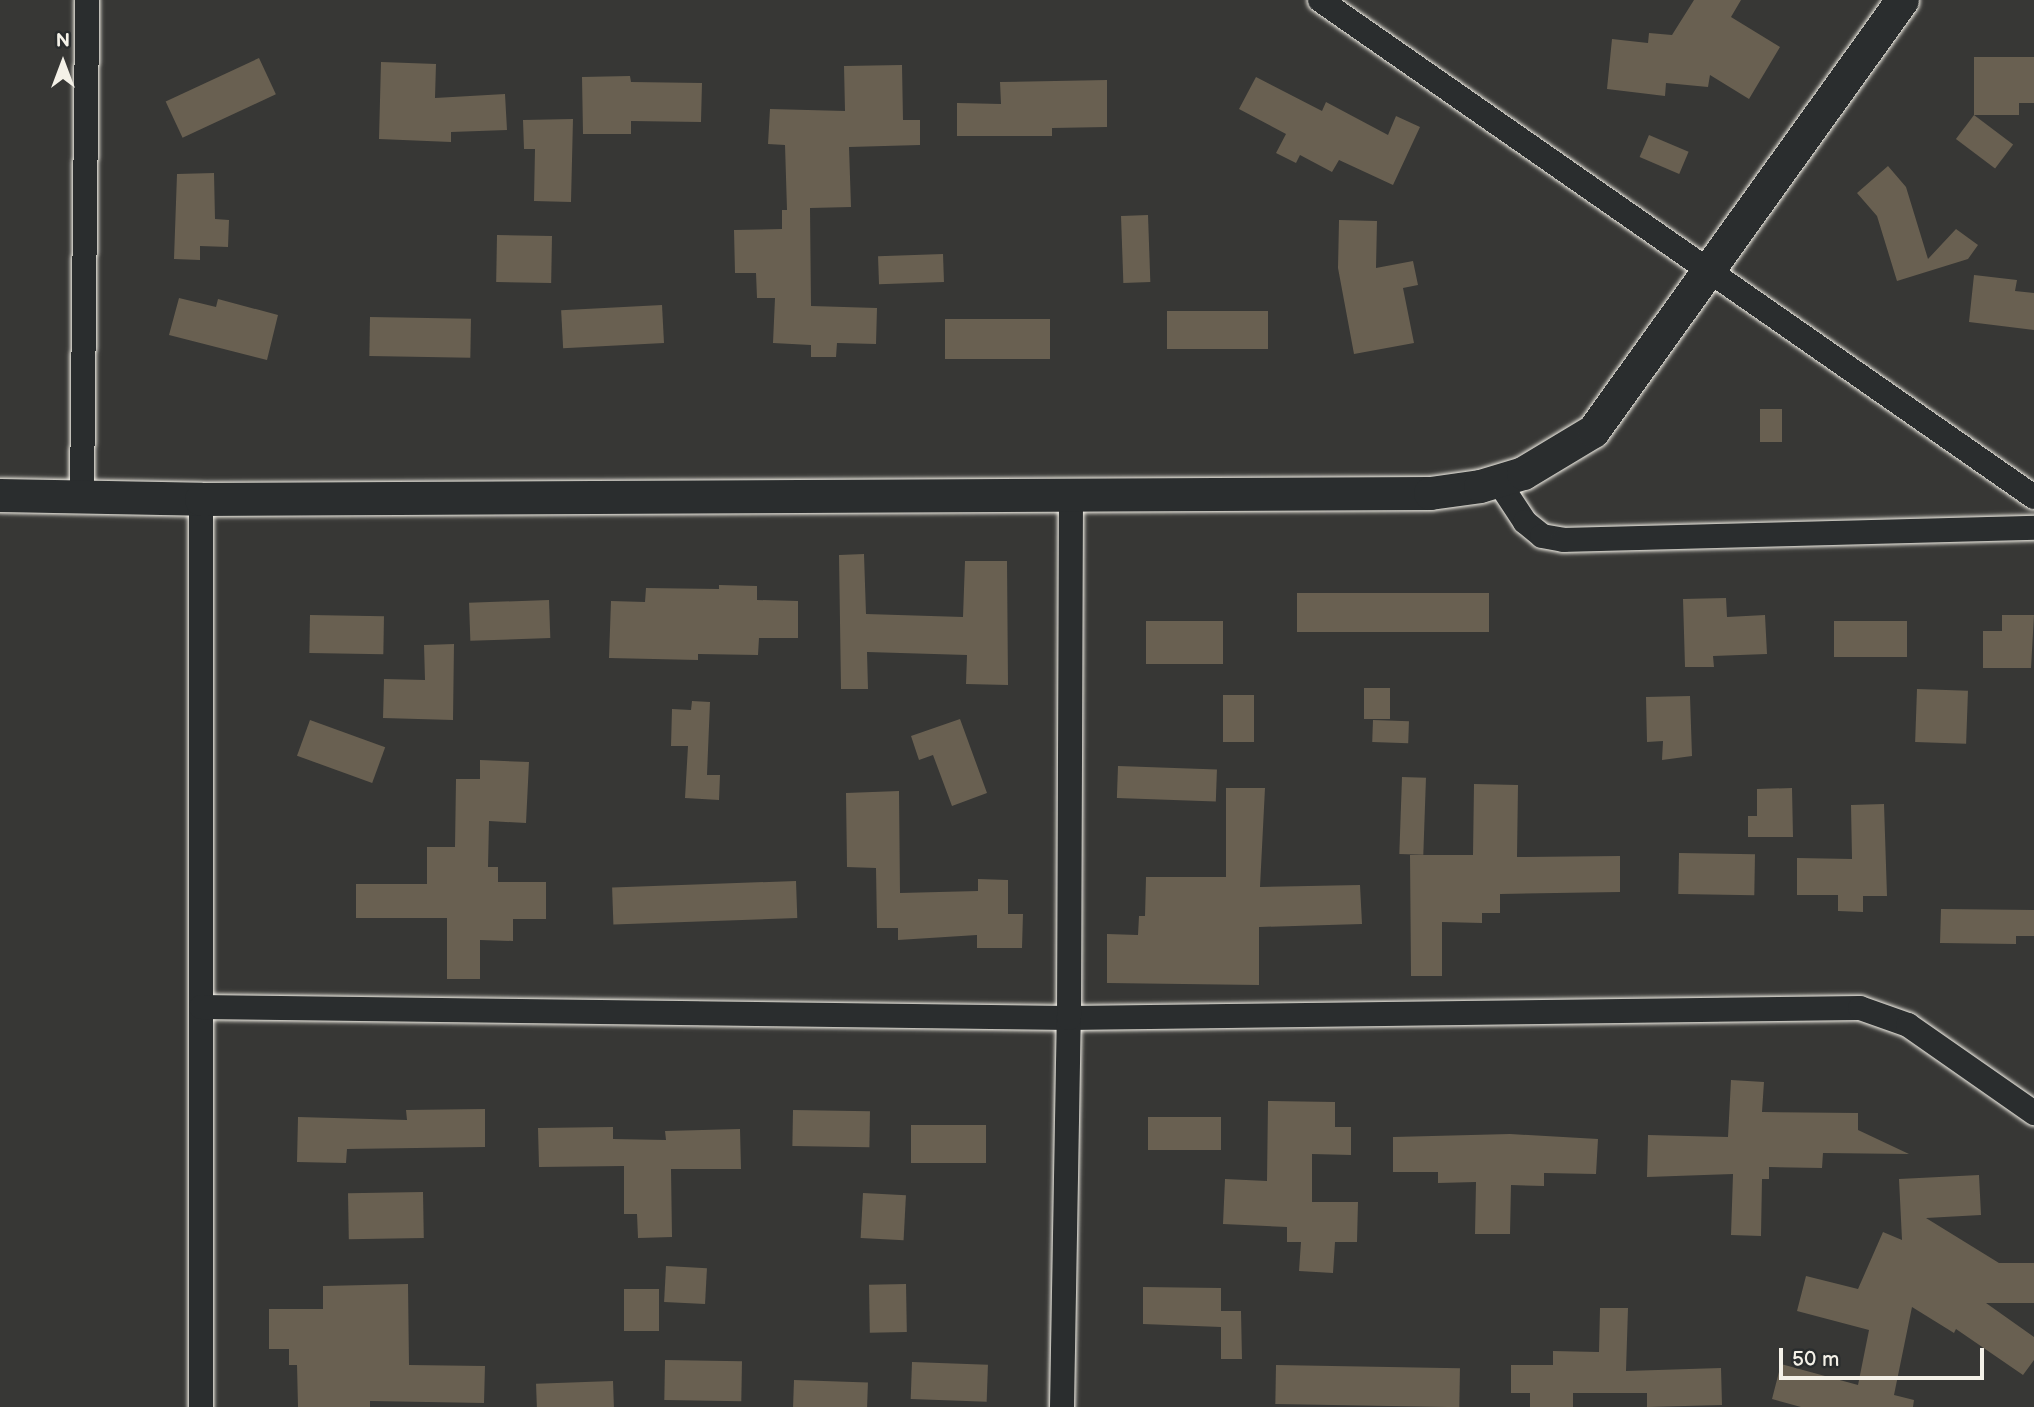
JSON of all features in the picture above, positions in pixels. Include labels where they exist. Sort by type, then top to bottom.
[{"type":"street","points":[[82,496],[87,0]]},
{"type":"street","points":[[1320,0],[2034,497]]},
{"type":"street","points":[[0,495],[201,499],[1430,493],[1498,481],[1562,453],[1593,431],[1902,0]]},
{"type":"street","points":[[1498,481],[1525,522],[1542,536],[1564,540],[2034,528]]},
{"type":"street","points":[[1062,1407],[1069,1018],[1071,493]]},
{"type":"street","points":[[201,499],[201,1407]]},
{"type":"street","points":[[201,1007],[1069,1018],[1860,1008],[1908,1025],[2034,1113]]},
{"type":"building","points":[[1694,0],[1741,0],[1731,17],[1780,47],[1749,99],[1710,75],[1708,87],[1666,83],[1665,96],[1607,89],[1612,39],[1648,43],[1649,33],[1672,35]]},
{"type":"building","points":[[1974,57],[2034,57],[2034,103],[2019,103],[2019,115],[1974,115]]},
{"type":"building","points":[[259,58],[276,94],[183,138],[166,102]]},
{"type":"building","points":[[381,62],[436,64],[435,98],[505,94],[507,130],[451,132],[451,142],[379,139]]},
{"type":"building","points":[[902,65],[903,120],[920,120],[920,145],[849,147],[851,207],[810,208],[811,306],[877,308],[876,344],[837,343],[836,357],[811,357],[811,345],[773,343],[775,298],[757,298],[756,273],[735,273],[734,230],[782,229],[782,210],[787,210],[785,145],[768,144],[770,109],[845,111],[844,66]]},
{"type":"building","points":[[630,76],[631,82],[702,83],[701,122],[631,121],[631,134],[583,134],[582,77]]},
{"type":"building","points":[[1256,77],[1322,111],[1326,102],[1388,135],[1396,116],[1420,127],[1393,185],[1339,160],[1332,172],[1300,155],[1296,163],[1276,153],[1286,134],[1239,109]]},
{"type":"building","points":[[1107,80],[1107,127],[1052,128],[1052,136],[957,136],[957,103],[1001,104],[1000,82]]},
{"type":"building","points":[[1974,115],[2013,144],[1995,168],[1956,139]]},
{"type":"building","points":[[573,119],[571,202],[534,201],[535,149],[524,149],[523,120]]},
{"type":"building","points":[[1649,135],[1689,152],[1679,174],[1640,157]]},
{"type":"building","points":[[1888,166],[1906,187],[1928,259],[1956,229],[1978,245],[1968,259],[1897,281],[1877,216],[1857,193]]},
{"type":"building","points":[[214,173],[215,219],[229,220],[228,247],[200,246],[200,260],[174,259],[177,174]]},
{"type":"building","points":[[1148,215],[1150,282],[1123,283],[1121,216]]},
{"type":"building","points":[[1339,220],[1377,221],[1376,268],[1413,261],[1418,285],[1403,288],[1414,343],[1354,354],[1338,268]]},
{"type":"building","points":[[497,235],[552,236],[551,283],[496,282]]},
{"type":"building","points":[[943,254],[944,282],[879,284],[878,256]]},
{"type":"building","points":[[1974,275],[2017,280],[2015,291],[2034,293],[2034,330],[1969,322]]},
{"type":"building","points":[[179,298],[216,307],[218,299],[278,315],[267,360],[169,335]]},
{"type":"building","points":[[662,305],[664,343],[563,348],[561,310]]},
{"type":"building","points":[[1167,311],[1268,311],[1268,349],[1167,349]]},
{"type":"building","points":[[370,317],[471,319],[470,358],[369,356]]},
{"type":"building","points":[[945,319],[1050,319],[1050,359],[945,359]]},
{"type":"building","points":[[1760,409],[1782,409],[1782,442],[1760,442]]},
{"type":"building","points":[[864,554],[866,614],[963,617],[965,561],[1007,561],[1008,685],[966,684],[967,655],[867,652],[868,689],[841,689],[839,555]]},
{"type":"building","points":[[719,585],[757,586],[757,600],[798,601],[798,638],[759,638],[758,655],[698,654],[698,660],[609,658],[611,601],[645,602],[646,588],[719,589]]},
{"type":"building","points":[[1297,593],[1489,593],[1489,632],[1297,632]]},
{"type":"building","points":[[1726,598],[1727,617],[1765,615],[1767,654],[1713,656],[1714,667],[1685,667],[1683,599]]},
{"type":"building","points":[[549,600],[550,638],[470,641],[469,603]]},
{"type":"building","points":[[310,615],[384,616],[383,654],[309,653]]},
{"type":"building","points":[[2002,615],[2034,615],[2031,668],[1983,668],[1983,631],[2002,631]]},
{"type":"building","points":[[1146,621],[1223,621],[1223,664],[1146,664]]},
{"type":"building","points":[[1834,621],[1907,621],[1907,657],[1834,657]]},
{"type":"building","points":[[454,644],[453,720],[383,718],[384,679],[425,680],[424,645]]},
{"type":"building","points":[[1364,688],[1390,688],[1390,719],[1364,719]]},
{"type":"building","points":[[1917,689],[1968,691],[1966,744],[1915,742]]},
{"type":"building","points":[[1223,695],[1254,695],[1254,742],[1223,742]]},
{"type":"building","points":[[1690,696],[1692,756],[1662,760],[1663,741],[1647,742],[1646,697]]},
{"type":"building","points":[[692,701],[710,702],[707,775],[720,775],[719,800],[685,798],[688,746],[671,746],[672,709],[691,710]]},
{"type":"building","points":[[960,719],[987,793],[952,806],[933,755],[919,760],[911,736]]},
{"type":"building","points":[[310,720],[385,747],[372,783],[297,756]]},
{"type":"building","points":[[1373,720],[1409,721],[1408,743],[1372,742]]},
{"type":"building","points":[[480,760],[529,762],[526,823],[489,821],[488,867],[498,867],[498,882],[546,882],[546,919],[513,919],[513,941],[480,940],[480,979],[447,979],[447,918],[356,918],[356,884],[427,884],[427,847],[455,847],[456,779],[480,779]]},
{"type":"building","points":[[1118,766],[1217,769],[1216,801],[1117,798]]},
{"type":"building","points":[[1402,777],[1426,778],[1423,855],[1399,854]]},
{"type":"building","points":[[1474,784],[1518,785],[1517,857],[1620,856],[1620,892],[1500,894],[1500,913],[1482,913],[1482,923],[1442,922],[1442,976],[1411,976],[1410,855],[1473,855]]},
{"type":"building","points":[[1226,788],[1265,788],[1260,887],[1360,885],[1362,924],[1259,927],[1259,985],[1107,983],[1107,934],[1138,935],[1139,916],[1145,916],[1146,877],[1226,877]]},
{"type":"building","points":[[1792,788],[1793,837],[1748,837],[1748,816],[1757,816],[1757,789]]},
{"type":"building","points":[[899,791],[900,893],[978,891],[978,879],[1008,880],[1008,914],[1023,914],[1022,948],[977,948],[977,935],[898,940],[898,928],[877,928],[876,868],[847,867],[846,793]]},
{"type":"building","points":[[1884,804],[1887,896],[1863,896],[1863,912],[1838,911],[1838,895],[1797,895],[1797,858],[1852,859],[1851,805]]},
{"type":"building","points":[[1679,853],[1755,854],[1754,895],[1678,894]]},
{"type":"building","points":[[796,881],[797,918],[613,924],[612,887]]},
{"type":"building","points":[[1941,909],[2034,910],[2034,936],[2016,936],[2016,944],[1940,943]]},
{"type":"building","points":[[1731,1080],[1764,1082],[1762,1112],[1858,1113],[1858,1130],[1909,1154],[1823,1153],[1822,1168],[1769,1167],[1769,1179],[1762,1179],[1761,1236],[1731,1235],[1733,1174],[1647,1177],[1648,1135],[1728,1137]]},
{"type":"building","points":[[1268,1101],[1335,1102],[1335,1127],[1351,1127],[1351,1155],[1312,1154],[1312,1202],[1358,1202],[1357,1242],[1335,1242],[1333,1273],[1299,1271],[1301,1242],[1287,1242],[1287,1227],[1223,1224],[1225,1179],[1267,1181]]},
{"type":"building","points":[[485,1109],[485,1147],[347,1149],[346,1163],[297,1162],[298,1117],[407,1120],[406,1110]]},
{"type":"building","points":[[793,1110],[870,1111],[869,1147],[792,1146]]},
{"type":"building","points":[[1148,1117],[1221,1117],[1221,1150],[1148,1150]]},
{"type":"building","points":[[911,1125],[986,1125],[986,1163],[911,1163]]},
{"type":"building","points":[[613,1127],[613,1139],[666,1140],[665,1131],[740,1129],[741,1169],[671,1169],[672,1237],[638,1238],[637,1214],[624,1214],[624,1166],[539,1167],[538,1128]]},
{"type":"building","points":[[1510,1134],[1598,1139],[1596,1174],[1544,1173],[1544,1186],[1511,1185],[1510,1234],[1475,1234],[1476,1182],[1438,1183],[1438,1172],[1393,1172],[1393,1137]]},
{"type":"building","points":[[1979,1175],[1981,1215],[1926,1218],[1999,1263],[2034,1263],[2034,1303],[1986,1303],[2034,1337],[2034,1360],[2023,1375],[1956,1329],[1954,1333],[1912,1307],[1894,1395],[1914,1400],[1913,1407],[1801,1407],[1772,1399],[1781,1364],[1858,1385],[1869,1330],[1797,1311],[1806,1276],[1858,1289],[1883,1232],[1902,1240],[1899,1179]]},
{"type":"building","points":[[423,1192],[424,1238],[349,1239],[348,1193]]},
{"type":"building","points":[[863,1193],[906,1195],[904,1240],[861,1238]]},
{"type":"building","points":[[666,1266],[707,1268],[705,1304],[664,1302]]},
{"type":"building","points":[[408,1284],[409,1365],[485,1366],[484,1403],[370,1401],[370,1407],[298,1407],[297,1365],[289,1365],[289,1349],[269,1349],[269,1309],[323,1309],[323,1286]]},
{"type":"building","points":[[906,1284],[907,1332],[870,1333],[869,1285]]},
{"type":"building","points":[[1143,1287],[1221,1288],[1221,1311],[1241,1311],[1242,1359],[1221,1359],[1221,1327],[1143,1324]]},
{"type":"building","points":[[624,1289],[659,1289],[659,1331],[624,1331]]},
{"type":"building","points":[[1600,1308],[1628,1308],[1626,1371],[1721,1368],[1722,1405],[1647,1407],[1647,1393],[1573,1393],[1573,1407],[1530,1407],[1530,1393],[1511,1393],[1511,1365],[1553,1365],[1553,1351],[1599,1352]]},
{"type":"building","points":[[665,1360],[742,1361],[741,1401],[664,1400]]},
{"type":"building","points":[[912,1362],[988,1365],[987,1402],[911,1399]]},
{"type":"building","points":[[1276,1365],[1460,1368],[1459,1407],[1275,1404]]},
{"type":"building","points":[[794,1380],[868,1383],[867,1407],[793,1407]]},
{"type":"building","points":[[613,1381],[614,1407],[537,1407],[536,1384]]}]
